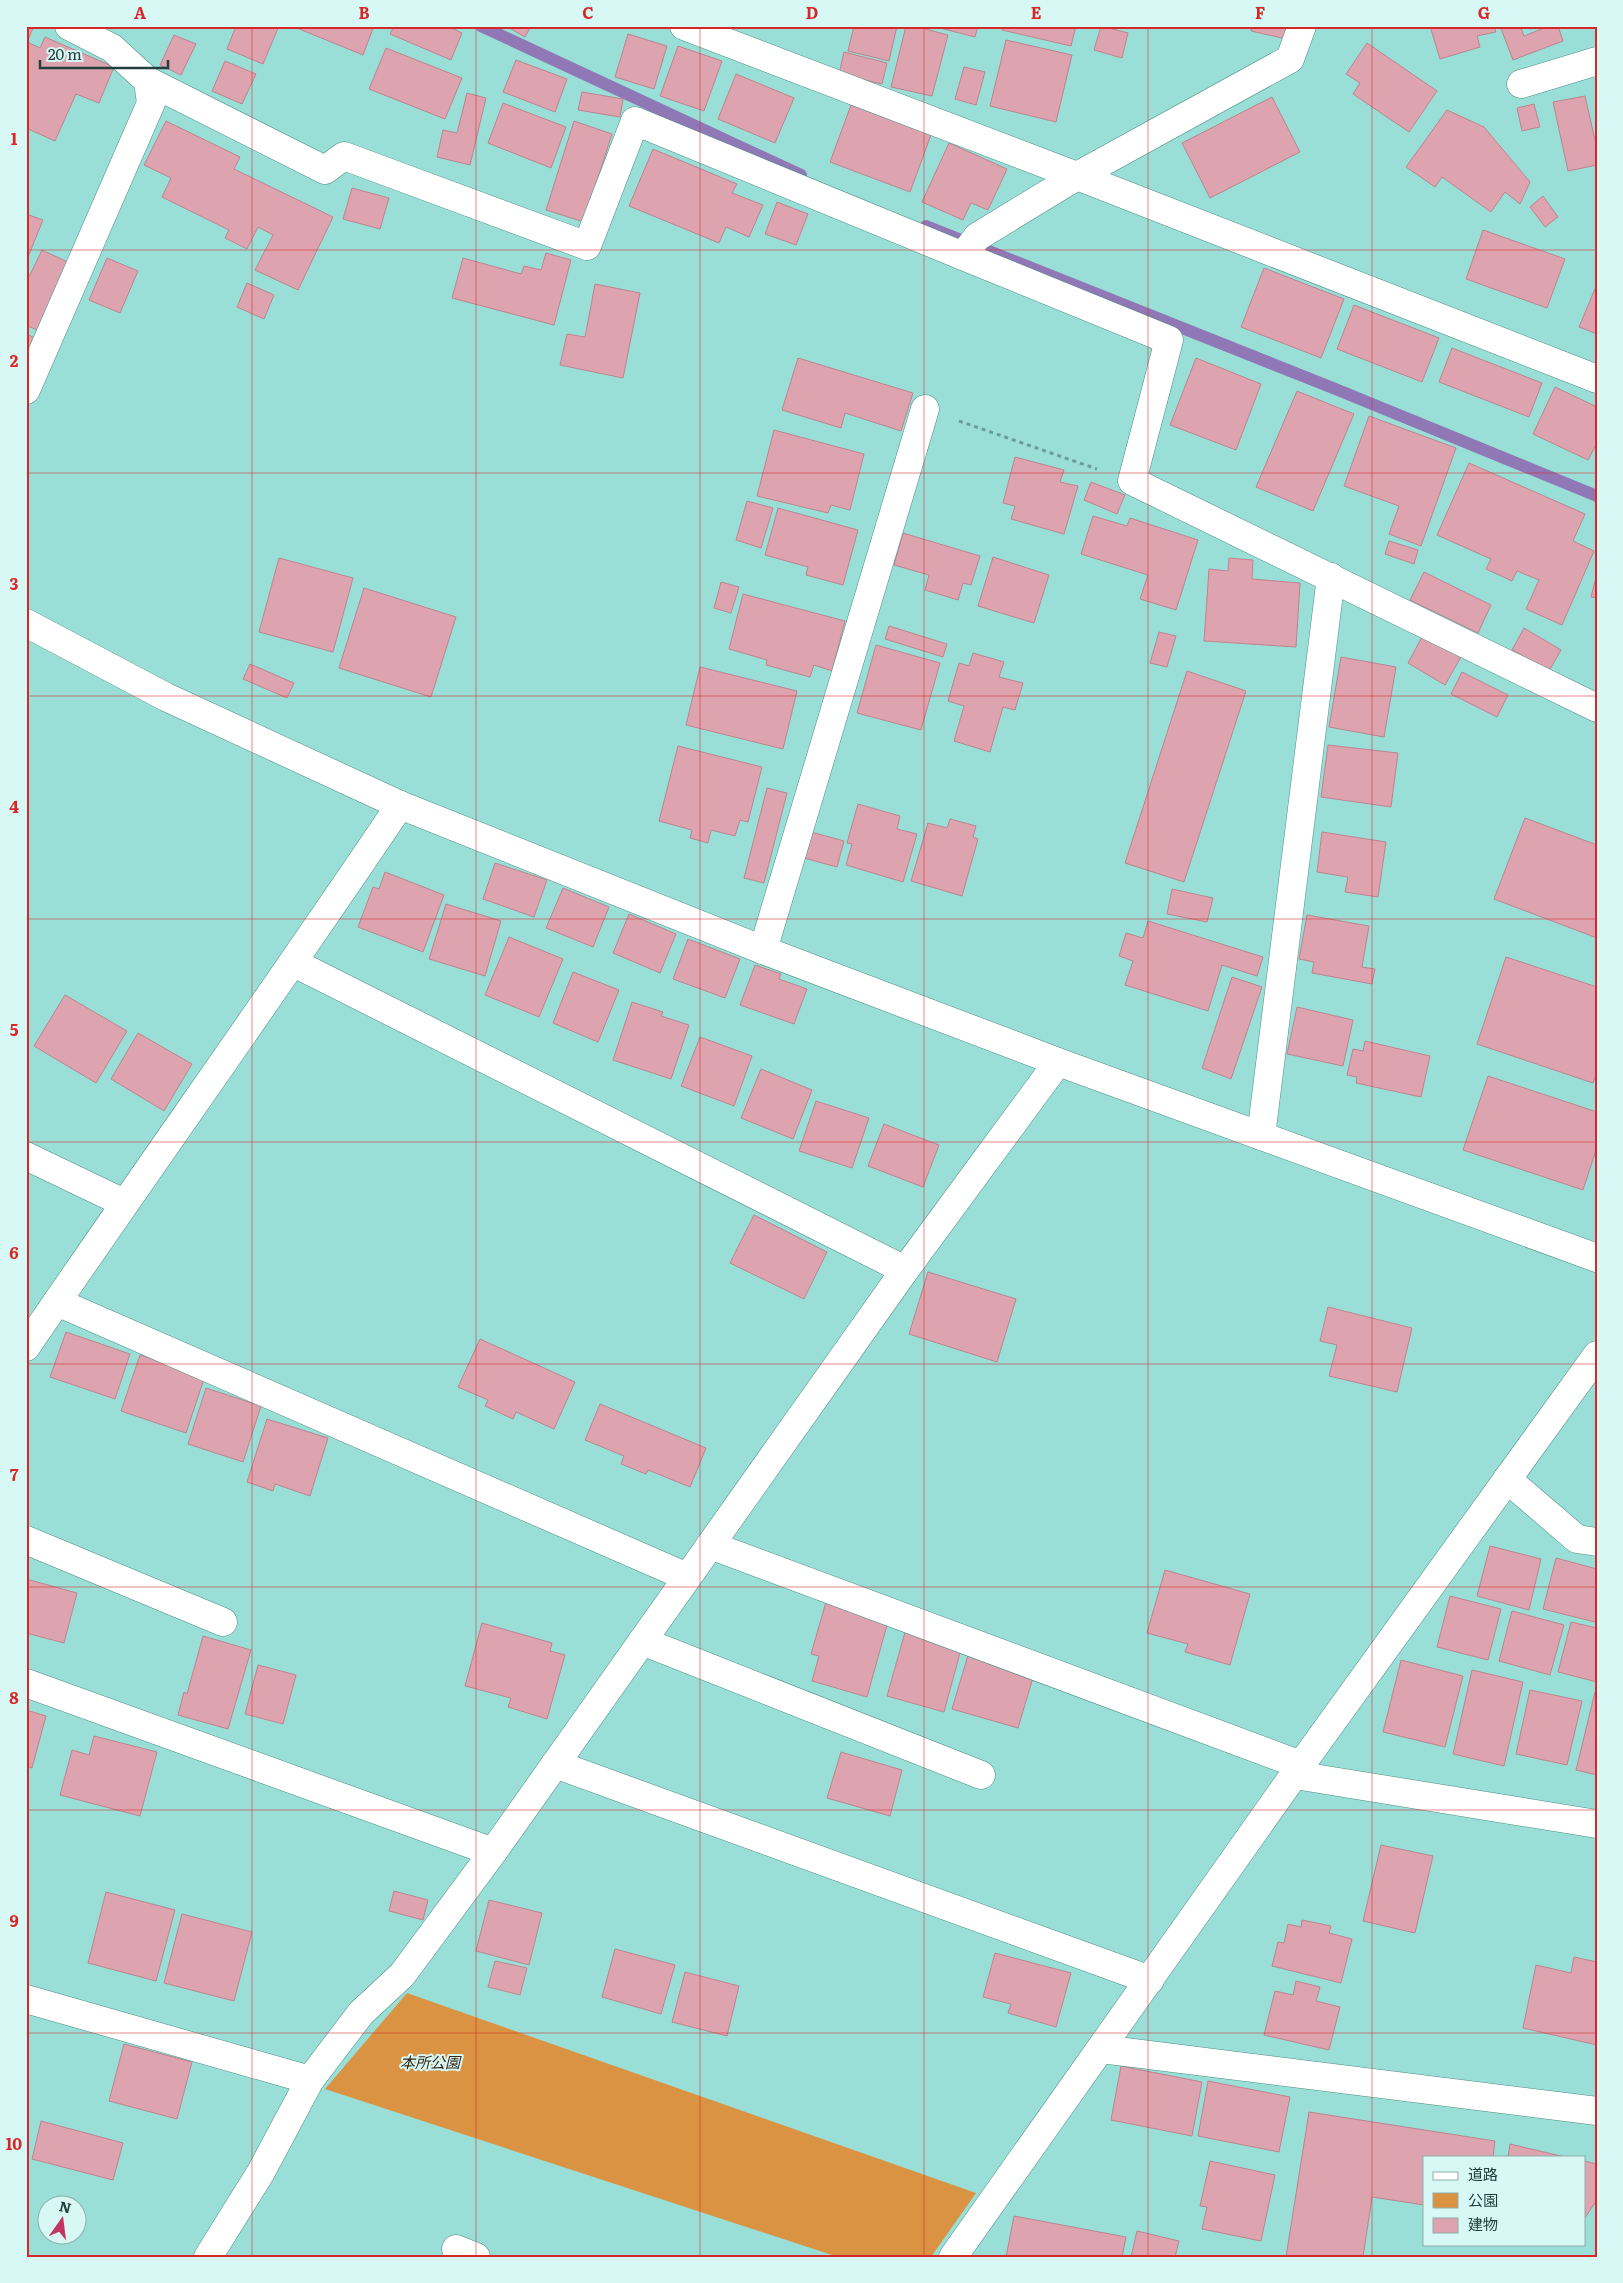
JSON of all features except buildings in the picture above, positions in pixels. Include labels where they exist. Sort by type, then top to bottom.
[{"type":"street","points":[[69,26],[112,48],[148,81],[324,170],[344,156],[587,246],[635,121],[969,248],[1169,340],[1132,481],[1597,708]]},
{"type":"street","points":[[684,26],[1077,176],[1597,379]]},
{"type":"street","points":[[969,248],[1077,176],[1290,58],[1302,26]]},
{"type":"street","points":[[1521,84],[1597,61]]},
{"type":"street","points":[[26,390],[151,103],[148,81]]},
{"type":"street","points":[[763,950],[925,409]]},
{"type":"street","points":[[1261,1136],[1332,577]]},
{"type":"street","points":[[26,623],[166,697],[400,805],[763,950],[1058,1062],[1597,1258]]},
{"type":"street","points":[[26,1346],[124,1203],[294,963],[400,805]]},
{"type":"street","points":[[294,963],[905,1270]]},
{"type":"street","points":[[208,2257],[261,2172],[310,2080],[362,2013],[402,1975],[493,1852],[905,1270],[1058,1062]]},
{"type":"street","points":[[26,1156],[124,1203]]},
{"type":"street","points":[[57,1302],[687,1577]]},
{"type":"street","points":[[953,2257],[1298,1770],[1597,1355]]},
{"type":"street","points":[[1507,1479],[1577,1539],[1597,1542]]},
{"type":"street","points":[[26,1540],[223,1622]]},
{"type":"street","points":[[710,1545],[1298,1770],[1597,1824]]},
{"type":"street","points":[[642,1641],[981,1775]]},
{"type":"street","points":[[26,1683],[493,1852]]},
{"type":"street","points":[[555,1764],[1150,1980]]},
{"type":"street","points":[[26,1998],[310,2080]]},
{"type":"street","points":[[1101,2049],[1597,2111]]},
{"type":"path","points":[[925,409],[1132,481]]},
{"type":"green space","name":"本所公園","points":[[407,1993],[976,2193],[931,2257],[838,2257],[325,2089]]},
{"type":"waterway","points":[[481,26],[801,175]]},
{"type":"waterway","points":[[926,226],[1333,388],[1597,496]]}]
